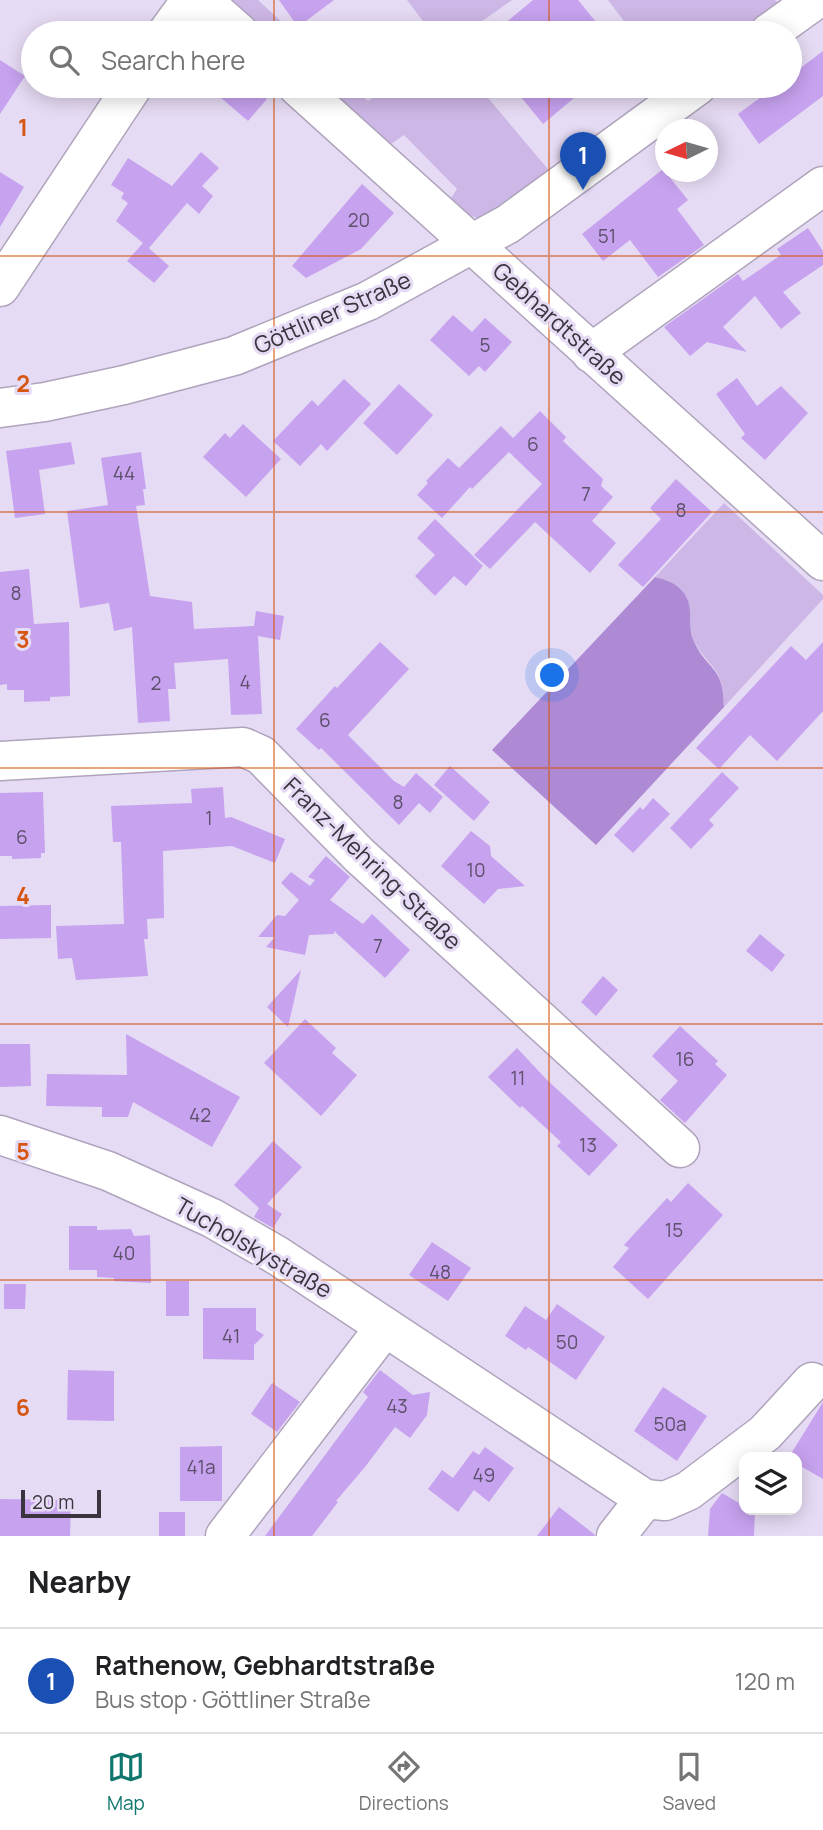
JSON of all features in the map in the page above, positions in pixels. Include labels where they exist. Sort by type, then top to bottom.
[{"type":"street","points":[[176,21],[191,0]]},
{"type":"street","points":[[202,0],[226,21]]},
{"type":"street","points":[[786,21],[815,0]]},
{"type":"street","points":[[0,286],[124,98]]},
{"type":"street","name":"Gebhardtstraße","points":[[310,98],[823,561]]},
{"type":"street","name":"Göttliner Straße","points":[[0,408],[45,402],[124,385],[234,356],[368,301],[508,224],[681,98]]},
{"type":"street","points":[[591,353],[823,186]]},
{"type":"street","name":"Franz-Mehring-Straße","points":[[0,761],[243,747],[261,755],[359,855],[680,1147]]},
{"type":"street","name":"Tucholskystraße","points":[[0,1135],[108,1171],[212,1218],[278,1256],[645,1499]]},
{"type":"street","points":[[225,1536],[385,1327]]},
{"type":"street","points":[[615,1536],[645,1499],[666,1501],[688,1491],[765,1433],[812,1382]]},
{"type":"shaded area","points":[[225,0],[258,0],[281,21],[245,21]]},
{"type":"shaded area","points":[[407,0],[512,0],[482,21],[423,21]]},
{"type":"shaded area","points":[[608,0],[775,0],[781,6],[760,21],[624,21]]},
{"type":"shaded area","points":[[327,98],[365,98],[368,101],[372,98],[488,98],[552,174],[480,219],[463,213],[448,203],[457,189],[404,135],[384,149]]},
{"type":"shaded area","points":[[724,503],[823,595],[823,599],[724,707],[718,675],[693,639],[686,597],[673,584],[655,577]]},
{"type":"shaded area","points":[[655,577],[674,584],[687,598],[693,639],[718,675],[724,707],[596,845],[492,750]]},
{"type":"building","points":[[279,0],[334,0],[306,21],[294,21]]},
{"type":"building","points":[[533,0],[578,0],[595,21],[508,21]]},
{"type":"building","points":[[823,51],[823,96],[759,144],[738,114],[760,98],[802,98],[802,67]]},
{"type":"building","points":[[0,60],[21,73],[21,82],[0,114]]},
{"type":"building","points":[[221,98],[266,98],[248,121]]},
{"type":"building","points":[[522,98],[574,98],[543,124]]},
{"type":"building","points":[[201,152],[219,168],[202,186],[213,196],[199,214],[187,203],[149,248],[116,221],[128,203],[121,198],[124,193],[111,185],[128,158],[172,186]]},
{"type":"building","points":[[0,172],[24,187],[0,227]]},
{"type":"building","points":[[655,175],[655,182],[673,182],[688,200],[677,209],[704,245],[658,277],[630,240],[603,261],[582,234]]},
{"type":"building","points":[[362,184],[394,213],[361,249],[306,278],[292,266]]},
{"type":"building","points":[[808,228],[823,251],[823,265],[783,292],[801,313],[781,329],[755,296],[723,327],[747,352],[707,342],[690,356],[664,327],[738,274],[743,281],[781,255],[777,249]]},
{"type":"building","points":[[143,243],[169,266],[154,283],[127,261]]},
{"type":"building","points":[[453,315],[472,332],[485,318],[512,342],[485,372],[479,366],[469,376],[430,340]]},
{"type":"building","points":[[737,378],[757,406],[781,386],[808,413],[765,460],[741,438],[745,434],[716,394]]},
{"type":"building","points":[[344,379],[371,404],[327,451],[321,444],[300,466],[273,441],[312,400],[318,406]]},
{"type":"building","points":[[399,384],[433,415],[397,455],[363,423]]},
{"type":"building","points":[[540,411],[566,437],[563,441],[603,479],[601,486],[613,497],[592,521],[616,543],[590,573],[535,522],[490,569],[474,555],[542,484],[509,452],[472,489],[470,487],[442,518],[417,495],[448,458],[459,468],[501,426],[513,438]]},
{"type":"building","points":[[243,424],[281,459],[246,497],[203,457],[225,433],[230,438]]},
{"type":"building","points":[[71,442],[75,464],[39,470],[45,514],[15,518],[6,451]]},
{"type":"building","points":[[141,452],[146,489],[143,489],[145,505],[136,506],[150,596],[192,602],[194,629],[254,626],[256,611],[284,616],[280,640],[258,636],[262,714],[231,715],[228,659],[174,663],[176,689],[168,689],[170,721],[138,723],[132,627],[114,631],[109,603],[80,608],[67,511],[108,505],[101,458]]},
{"type":"building","points":[[676,479],[712,512],[643,587],[618,565],[661,519],[650,508]]},
{"type":"building","points":[[435,519],[483,566],[466,586],[454,576],[435,596],[415,576],[435,555],[417,538]]},
{"type":"building","points":[[29,569],[34,624],[69,622],[70,696],[50,697],[50,701],[24,702],[24,690],[7,690],[7,684],[0,685],[0,572]]},
{"type":"building","points":[[380,642],[409,669],[348,735],[394,781],[404,787],[416,773],[443,797],[430,813],[419,803],[399,825],[321,748],[319,750],[296,729]]},
{"type":"building","points":[[823,642],[823,711],[777,761],[750,735],[719,769],[696,748],[791,646],[806,660]]},
{"type":"building","points":[[450,766],[490,802],[474,821],[434,785]]},
{"type":"building","points":[[722,772],[739,788],[709,820],[714,825],[691,849],[670,828]]},
{"type":"building","points":[[223,787],[225,818],[231,817],[285,839],[275,863],[232,846],[163,851],[164,918],[147,919],[148,939],[144,939],[148,976],[76,980],[72,958],[58,959],[56,926],[124,924],[121,842],[113,842],[111,806],[192,803],[191,789]]},
{"type":"building","points":[[43,792],[45,853],[41,853],[41,858],[12,859],[12,856],[0,856],[0,793]]},
{"type":"building","points":[[653,798],[670,814],[633,853],[614,835],[640,807],[643,810]]},
{"type":"building","points":[[471,831],[490,846],[491,856],[525,886],[498,889],[484,904],[441,866]]},
{"type":"building","points":[[326,856],[350,877],[330,900],[363,924],[372,914],[410,950],[385,978],[334,931],[334,934],[309,935],[305,955],[266,947],[275,937],[258,937],[277,915],[285,916],[299,900],[281,883],[291,872],[310,886],[315,880],[308,877]]},
{"type":"building","points":[[51,905],[51,938],[0,939],[0,906]]},
{"type":"building","points":[[760,934],[785,955],[772,972],[746,951]]},
{"type":"building","points":[[301,970],[288,1027],[267,1007]]},
{"type":"building","points":[[603,976],[618,990],[596,1016],[581,1002]]},
{"type":"building","points":[[305,1019],[336,1048],[332,1053],[357,1075],[321,1116],[264,1063]]},
{"type":"building","points":[[680,1026],[718,1061],[715,1064],[727,1075],[685,1123],[660,1100],[678,1081],[652,1056]]},
{"type":"building","points":[[126,1034],[240,1097],[212,1147],[133,1102],[128,1117],[102,1117],[102,1107],[46,1106],[47,1074],[127,1075]]},
{"type":"building","points":[[0,1044],[30,1044],[31,1086],[0,1087]]},
{"type":"building","points":[[517,1048],[547,1080],[618,1145],[589,1176],[557,1146],[561,1142],[488,1077]]},
{"type":"building","points":[[273,1141],[302,1167],[267,1204],[282,1214],[273,1228],[254,1217],[259,1208],[234,1185]]},
{"type":"building","points":[[688,1183],[723,1215],[648,1299],[613,1267],[629,1248],[624,1245],[667,1198],[671,1202]]},
{"type":"building","points":[[69,1226],[97,1226],[97,1230],[131,1229],[134,1236],[150,1235],[151,1283],[97,1277],[97,1270],[69,1270]]},
{"type":"building","points":[[432,1242],[471,1268],[448,1301],[409,1275]]},
{"type":"building","points":[[166,1281],[189,1281],[189,1316],[166,1316]]},
{"type":"building","points":[[4,1284],[26,1284],[25,1309],[4,1309]]},
{"type":"building","points":[[557,1304],[605,1337],[576,1380],[528,1347],[526,1350],[505,1336],[525,1306],[546,1320]]},
{"type":"building","points":[[203,1308],[256,1308],[256,1330],[264,1335],[254,1345],[254,1360],[203,1359]]},
{"type":"building","points":[[68,1370],[114,1371],[114,1421],[67,1420]]},
{"type":"building","points":[[380,1370],[413,1395],[430,1392],[427,1415],[410,1438],[395,1427],[336,1501],[338,1502],[312,1536],[265,1536],[368,1397],[363,1392]]},
{"type":"building","points":[[272,1383],[300,1402],[277,1432],[251,1414]]},
{"type":"building","points":[[663,1387],[707,1416],[677,1461],[634,1431]]},
{"type":"building","points":[[823,1402],[823,1479],[802,1467],[802,1452],[792,1452]]},
{"type":"building","points":[[222,1446],[222,1501],[180,1501],[180,1447]]},
{"type":"building","points":[[485,1447],[514,1468],[489,1502],[474,1490],[458,1512],[428,1489],[442,1470],[453,1478],[473,1451],[479,1455]]},
{"type":"building","points":[[722,1493],[739,1503],[739,1515],[755,1515],[754,1536],[708,1536],[710,1509]]},
{"type":"building","points":[[0,1499],[71,1500],[70,1536],[0,1536]]},
{"type":"building","points":[[559,1507],[594,1534],[595,1536],[537,1536]]},
{"type":"building","points":[[159,1512],[185,1512],[185,1536],[159,1536]]},
{"type":"place","name":"Rathenow, Gebhardtstraße","points":[[583,190]]}]
